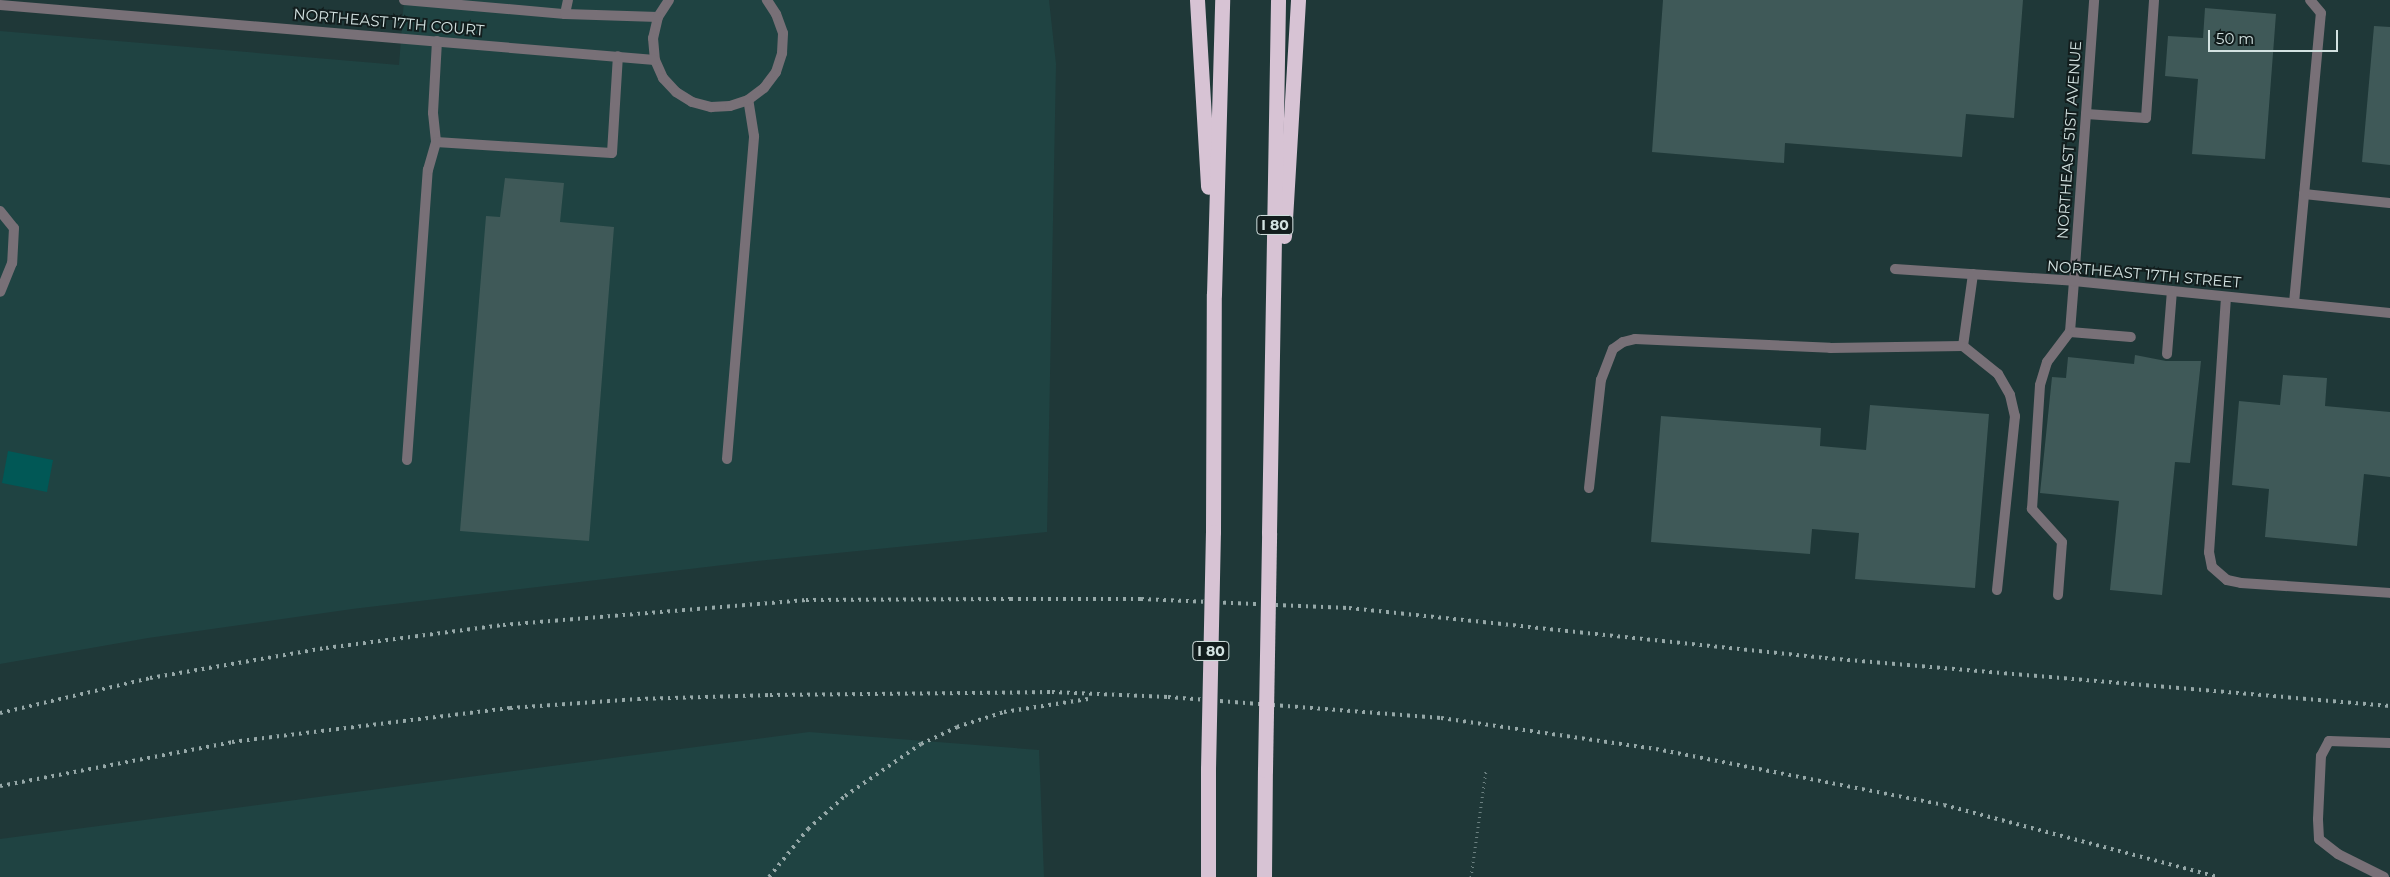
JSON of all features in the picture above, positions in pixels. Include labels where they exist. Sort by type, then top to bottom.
[{"type":"highway","points":[[1197,0],[1214,294]]},
{"type":"highway","name":"I 80","points":[[1208,877],[1214,294],[1222,0]]},
{"type":"highway","name":"I 80","points":[[1264,877],[1278,0]]},
{"type":"highway","points":[[1272,450],[1298,0]]},
{"type":"street","name":"NORTHEAST 17TH COURT","points":[[404,0],[565,14],[658,16]]},
{"type":"street","points":[[565,14],[568,0]]},
{"type":"street","points":[[669,0],[658,16],[653,38],[655,60],[670,85],[692,102],[711,107],[730,106],[748,100],[772,78],[782,53],[782,33],[776,14],[767,0]]},
{"type":"street","name":"NORTHEAST 51ST AVENUE","points":[[2070,332],[2094,0]]},
{"type":"street","points":[[2086,114],[2146,118],[2154,0]]},
{"type":"street","points":[[2294,303],[2321,13],[2310,0]]},
{"type":"street","name":"NORTHEAST 17TH COURT","points":[[0,5],[655,60]]},
{"type":"street","points":[[408,460],[428,170],[436,142],[433,113],[437,41]]},
{"type":"street","points":[[436,142],[612,153],[618,56]]},
{"type":"street","points":[[727,459],[754,136],[748,100]]},
{"type":"street","points":[[2304,194],[2390,203]]},
{"type":"street","points":[[0,211],[14,228],[12,264],[0,292]]},
{"type":"street","name":"NORTHEAST 17TH STREET","points":[[1896,269],[2074,281],[2390,313]]},
{"type":"street","points":[[1963,346],[1973,274]]},
{"type":"street","points":[[2167,354],[2172,291]]},
{"type":"street","points":[[2226,297],[2209,552],[2212,567],[2226,580],[2241,583],[2390,593]]},
{"type":"street","points":[[2058,595],[2062,542],[2032,509],[2040,385],[2047,362],[2070,332],[2131,337]]},
{"type":"street","points":[[1589,488],[1600,380],[1613,349],[1623,342],[1635,339],[1830,348],[1963,346],[1998,374],[2010,395],[2015,416],[1998,590]]},
{"type":"street","points":[[2384,877],[2338,854],[2319,839],[2318,819],[2321,756],[2329,741],[2390,743]]},
{"type":"path","points":[[1471,877],[1486,770]]},
{"type":"shaded area","points":[[404,0],[1049,0],[1056,64],[1047,532],[757,561],[352,609],[148,638],[0,664],[0,31],[399,65]]},
{"type":"shaded area","points":[[8,451],[53,460],[47,492],[2,483]]},
{"type":"shaded area","points":[[809,732],[1039,750],[1044,877],[0,877],[0,839]]},
{"type":"building","points":[[1663,0],[2023,0],[2014,118],[1966,114],[1962,157],[1785,143],[1784,163],[1652,152]]},
{"type":"building","points":[[2205,8],[2276,14],[2265,159],[2192,154],[2198,79],[2165,76],[2168,36],[2203,38]]},
{"type":"building","points":[[2374,26],[2390,27],[2390,165],[2362,162]]},
{"type":"building","points":[[505,178],[564,183],[560,222],[614,227],[589,541],[460,531],[486,216],[500,217]]},
{"type":"building","points":[[2135,355],[2166,361],[2201,361],[2190,463],[2175,462],[2162,595],[2110,590],[2119,501],[2040,493],[2052,377],[2066,378],[2068,357],[2134,364]]},
{"type":"building","points":[[2283,375],[2327,378],[2325,406],[2390,412],[2390,477],[2364,474],[2357,546],[2265,537],[2269,489],[2232,485],[2239,401],[2280,405]]},
{"type":"building","points":[[1870,405],[1989,414],[1975,588],[1855,579],[1859,533],[1812,529],[1810,554],[1651,542],[1661,416],[1821,428],[1820,446],[1866,450]]},
{"type":"railway","points":[[0,713],[150,678],[326,648],[503,625],[806,600],[1011,599],[1141,599],[1349,608],[1825,658],[2390,706]]},
{"type":"railway","points":[[0,786],[232,742],[510,708],[638,699],[770,695],[1052,692],[1168,697],[1441,718],[1656,749],[1944,805],[2219,877]]},
{"type":"railway","points":[[769,877],[808,829],[845,796],[921,744],[957,727],[1004,712],[1088,699]]}]
